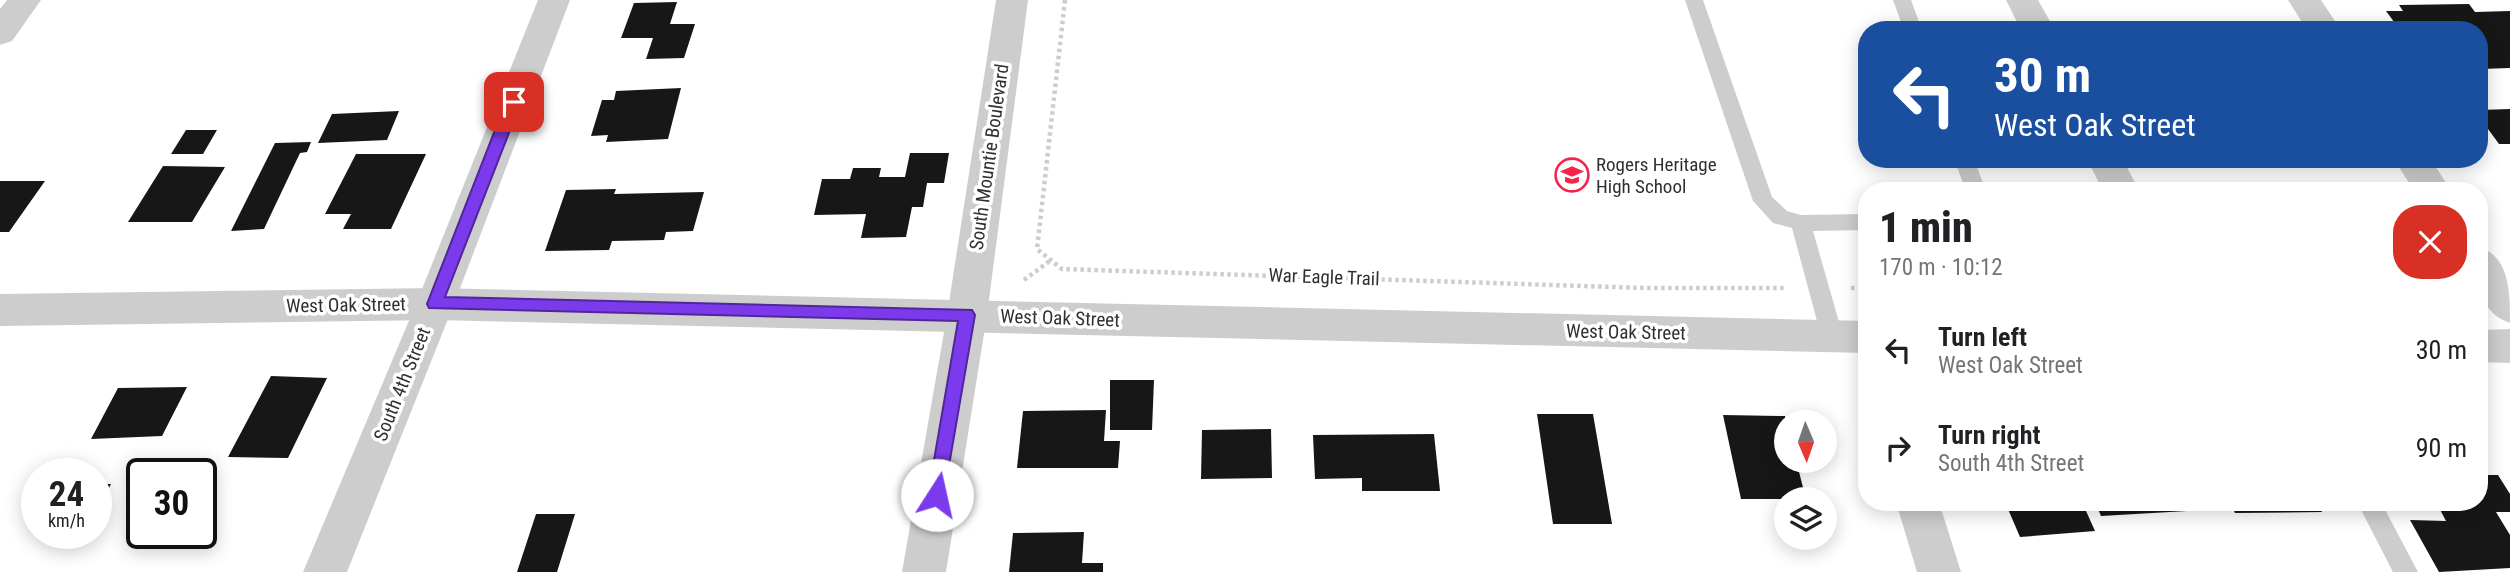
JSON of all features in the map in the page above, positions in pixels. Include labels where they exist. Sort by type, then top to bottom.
[{"type":"street","points":[[0,33],[25,0]]},
{"type":"street","name":"South 4th Street","points":[[325,572],[435,304],[554,0]]},
{"type":"street","name":"South Mountie Boulevard","points":[[924,572],[967,315],[1012,0]]},
{"type":"street","points":[[2022,0],[2033,21]]},
{"type":"street","points":[[2304,0],[2319,21]]},
{"type":"street","points":[[2488,274],[2510,307]]},
{"type":"street","name":"West Oak Street","points":[[0,310],[435,304],[1857,339]]},
{"type":"street","points":[[2488,346],[2510,346]]},
{"type":"street","points":[[1920,511],[1939,572]]},
{"type":"lane","points":[[1694,0],[1763,201],[1780,216],[1801,223],[1858,222]]},
{"type":"lane","points":[[1902,0],[1910,21]]},
{"type":"lane","points":[[1801,223],[1819,288],[1857,339]]},
{"type":"lane","points":[[2374,511],[2406,572]]},
{"type":"path","points":[[1020,283],[1051,260],[1037,249],[1065,0]]},
{"type":"path","name":"War Eagle Trail","points":[[1051,260],[1062,268],[1090,270],[1644,288],[1858,288]]},
{"type":"building","points":[[677,2],[670,24],[695,24],[684,58],[646,59],[653,38],[621,38],[634,3]]},
{"type":"building","points":[[2469,4],[2475,12],[2510,11],[2510,68],[2488,69],[2488,21],[2393,21],[2386,11],[2403,11],[2399,5]]},
{"type":"building","points":[[681,88],[668,139],[606,142],[608,135],[591,136],[602,100],[614,100],[616,91]]},
{"type":"building","points":[[2510,109],[2510,144],[2499,144],[2488,129],[2488,110]]},
{"type":"building","points":[[399,111],[387,140],[318,143],[332,114]]},
{"type":"building","points":[[186,130],[217,130],[203,154],[171,154]]},
{"type":"building","points":[[311,142],[307,152],[300,153],[264,229],[231,231],[275,143]]},
{"type":"building","points":[[910,153],[949,153],[944,183],[927,183],[923,207],[912,207],[906,237],[861,238],[866,214],[814,215],[822,179],[850,179],[853,168],[881,168],[879,177],[905,177]]},
{"type":"building","points":[[356,154],[426,154],[391,229],[343,229],[351,214],[325,214]]},
{"type":"building","points":[[163,166],[225,167],[192,222],[128,222]]},
{"type":"building","points":[[0,181],[45,181],[9,232],[0,232]]},
{"type":"building","points":[[616,189],[614,194],[704,192],[693,231],[666,232],[664,240],[612,241],[609,250],[545,251],[566,190]]},
{"type":"building","points":[[271,376],[327,378],[288,458],[228,457]]},
{"type":"building","points":[[1110,380],[1154,380],[1152,430],[1110,430]]},
{"type":"building","points":[[187,387],[162,436],[91,439],[118,388]]},
{"type":"building","points":[[1106,410],[1104,441],[1120,441],[1118,468],[1017,468],[1023,411]]},
{"type":"building","points":[[1537,414],[1593,414],[1612,524],[1553,524]]},
{"type":"building","points":[[1723,415],[1774,416],[1774,473],[1799,473],[1803,487],[1774,487],[1774,499],[1741,499]]},
{"type":"building","points":[[1271,429],[1272,478],[1201,479],[1202,430]]},
{"type":"building","points":[[1434,434],[1440,491],[1362,491],[1362,478],[1315,479],[1313,435]]},
{"type":"building","points":[[2488,475],[2498,475],[2510,494],[2510,512],[2496,512],[2510,535],[2510,568],[2439,572],[2410,520],[2446,521],[2441,511],[2488,511]]},
{"type":"building","points":[[2009,511],[2086,511],[2095,531],[2020,537]]},
{"type":"building","points":[[2099,511],[2187,511],[2101,516]]},
{"type":"building","points":[[2234,511],[2322,512],[2235,513]]},
{"type":"building","points":[[536,514],[575,514],[557,572],[517,572]]},
{"type":"building","points":[[1084,532],[1082,563],[1103,563],[1103,572],[1009,572],[1013,533]]},
{"type":"place","name":"Rogers Heritage High School","points":[[1572,175]]},
{"type":"route","points":[[514,102],[435,304],[967,315],[937,495]]}]
